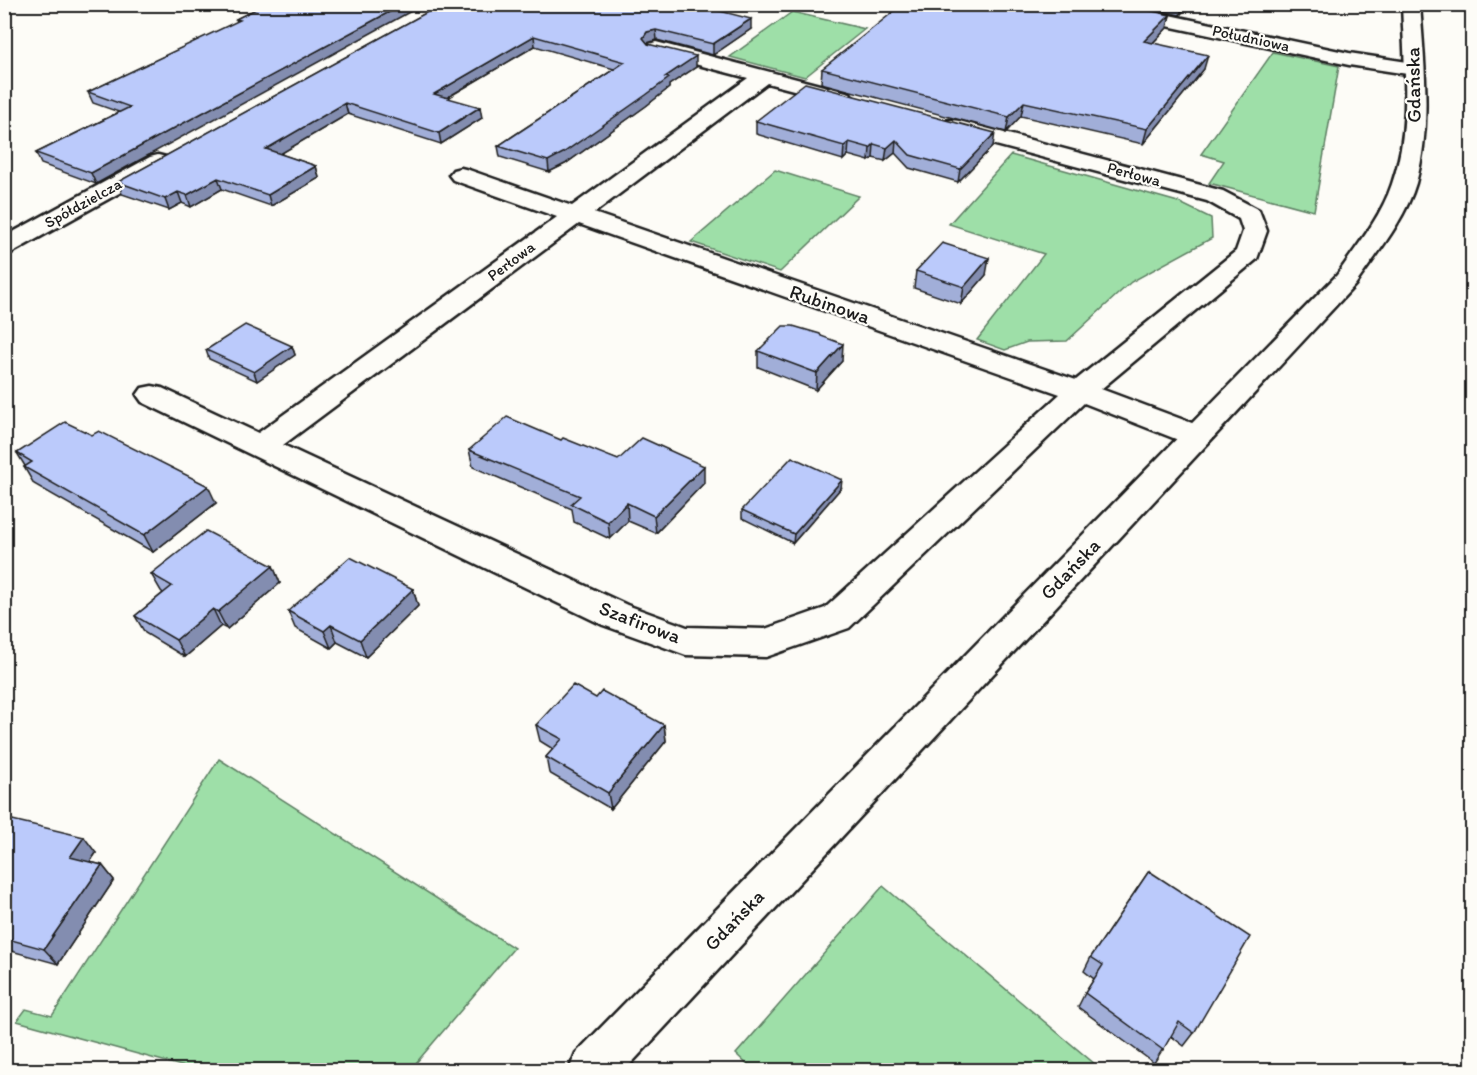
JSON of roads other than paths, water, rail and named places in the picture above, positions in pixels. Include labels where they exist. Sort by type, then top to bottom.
[{"type":"street","name":"Południowa","points":[[1089,4],[1348,58],[1414,69]]},
{"type":"street","name":"Gdańska","points":[[592,1071],[1346,280],[1383,226],[1404,184],[1416,122],[1411,4]]},
{"type":"street","points":[[656,48],[868,104]]},
{"type":"street","name":"Perłowa","points":[[260,447],[764,76]]},
{"type":"street","name":"Perłowa","points":[[926,119],[1215,196],[1250,215],[1255,231],[1248,254],[1080,391]]},
{"type":"street","name":"Spółdzielcza","points":[[4,247],[179,150]]},
{"type":"street","name":"Rubinowa","points":[[461,175],[1080,391],[1197,436]]},
{"type":"street","name":"Szafirowa","points":[[152,395],[615,615],[686,641],[766,643],[837,618],[1080,391]]}]
